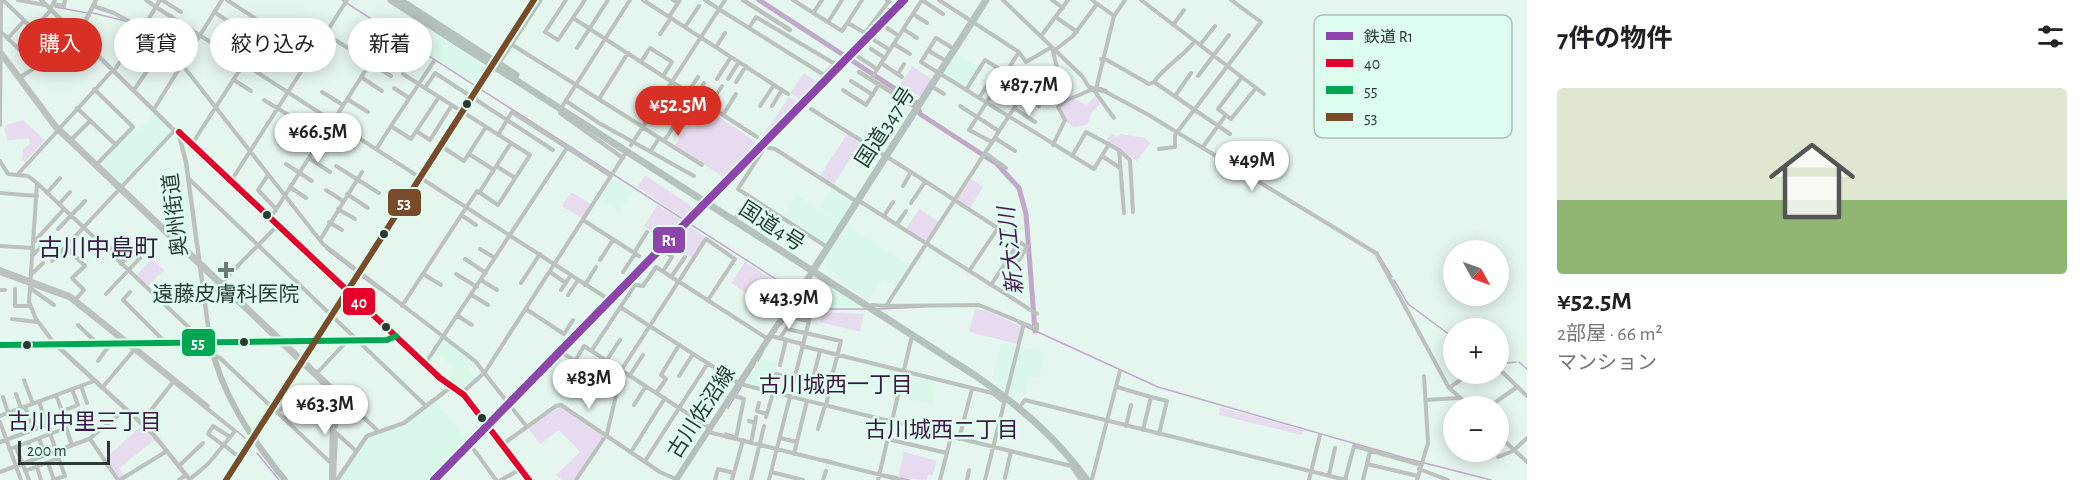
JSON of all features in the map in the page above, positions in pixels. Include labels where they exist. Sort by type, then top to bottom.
[{"type":"highway","name":"国道4号","points":[[391,0],[563,105],[814,270]]},
{"type":"highway","name":"国道4号","points":[[400,0],[496,63]]},
{"type":"highway","points":[[496,63],[534,0]]},
{"type":"highway","points":[[496,63],[512,44],[539,0]]},
{"type":"highway","name":"国道347号","points":[[814,270],[986,0]]},
{"type":"highway","name":"国道4号","points":[[711,203],[875,307],[1006,397],[1049,433],[1087,480]]},
{"type":"highway","name":"国道4号","points":[[875,307],[912,335],[1006,397],[1022,404],[1052,431],[1092,480]]},
{"type":"main road","name":"古川佐沼線","points":[[677,480],[814,270]]},
{"type":"main road","points":[[0,345],[206,341],[228,396],[253,438],[285,480]]},
{"type":"street","points":[[2,0],[21,18]]},
{"type":"street","points":[[0,125],[2,0]]},
{"type":"street","points":[[18,0],[51,6],[64,6],[65,0]]},
{"type":"street","name":"奥州街道","points":[[40,0],[51,6],[62,18]]},
{"type":"street","points":[[88,18],[96,0]]},
{"type":"street","points":[[146,0],[210,41]]},
{"type":"street","points":[[149,18],[161,0],[181,12]]},
{"type":"street","points":[[198,38],[222,0]]},
{"type":"street","points":[[227,0],[255,18]]},
{"type":"street","points":[[566,0],[545,32],[560,39],[585,0]]},
{"type":"street","points":[[577,48],[608,0]]},
{"type":"street","points":[[462,393],[485,372],[624,156],[560,113],[630,0]]},
{"type":"street","points":[[643,0],[788,94]]},
{"type":"street","points":[[660,34],[679,2],[673,0]]},
{"type":"street","points":[[705,0],[748,28],[824,75],[835,64],[796,38],[786,36],[756,16],[748,28]]},
{"type":"street","points":[[632,143],[725,0]]},
{"type":"street","points":[[742,0],[790,30],[786,36]]},
{"type":"street","points":[[793,0],[801,2],[813,13],[842,31],[862,0]]},
{"type":"street","points":[[813,13],[822,0]]},
{"type":"street","points":[[828,22],[842,0]]},
{"type":"street","points":[[848,23],[865,33],[888,0]]},
{"type":"street","points":[[872,78],[922,0],[943,14]]},
{"type":"street","points":[[939,0],[1019,52],[1026,62],[1077,32],[1097,4]]},
{"type":"street","points":[[1003,0],[1094,89],[1113,118]]},
{"type":"street","points":[[1052,0],[1063,8]]},
{"type":"street","points":[[1041,36],[1068,0]]},
{"type":"street","points":[[1092,0],[1114,15]]},
{"type":"street","points":[[1094,89],[1114,15],[1125,0]]},
{"type":"street","points":[[1141,0],[1264,94]]},
{"type":"street","points":[[1159,148],[1175,147],[1177,133],[1261,22],[1231,0]]},
{"type":"street","points":[[336,18],[346,1]]},
{"type":"street","points":[[42,18],[51,6]]},
{"type":"street","points":[[93,6],[120,18]]},
{"type":"street","points":[[685,27],[699,6]]},
{"type":"street","points":[[1173,25],[1184,10]]},
{"type":"street","points":[[214,12],[223,18]]},
{"type":"street","points":[[913,14],[927,23]]},
{"type":"street","points":[[573,18],[758,137]]},
{"type":"street","points":[[1056,18],[1077,32]]},
{"type":"street","points":[[1154,82],[1165,67],[1186,54],[1215,26]]},
{"type":"street","points":[[8,39],[18,28]]},
{"type":"street","points":[[887,28],[899,36]]},
{"type":"street","points":[[903,29],[918,38]]},
{"type":"street","points":[[1,32],[17,47]]},
{"type":"street","points":[[716,47],[725,33]]},
{"type":"street","points":[[1198,76],[1229,35]]},
{"type":"street","points":[[954,50],[936,39],[921,62],[1094,169],[1109,144]]},
{"type":"street","points":[[336,40],[348,48]]},
{"type":"street","points":[[874,40],[890,50]]},
{"type":"street","points":[[512,44],[702,165]]},
{"type":"street","points":[[894,44],[909,54]]},
{"type":"street","points":[[641,62],[650,48],[672,62],[663,76]]},
{"type":"street","points":[[1053,48],[1065,101]]},
{"type":"street","points":[[871,49],[885,58]]},
{"type":"street","points":[[929,51],[947,62]]},
{"type":"street","points":[[1015,151],[992,143],[969,130],[1019,52]]},
{"type":"street","points":[[1,53],[22,76],[57,128],[98,164],[120,188]]},
{"type":"street","points":[[1,53],[57,128],[378,431]]},
{"type":"street","points":[[598,99],[628,53]]},
{"type":"street","points":[[854,54],[877,70]]},
{"type":"street","points":[[717,79],[731,57]]},
{"type":"street","name":"奥州街道","points":[[102,59],[176,130],[183,145],[204,301],[206,341]]},
{"type":"street","points":[[1101,59],[1107,60],[1146,83],[1154,82],[1196,108],[1230,134]]},
{"type":"street","points":[[966,90],[985,60],[998,68],[979,98]]},
{"type":"street","points":[[377,148],[434,61]]},
{"type":"street","points":[[728,79],[739,62]]},
{"type":"street","points":[[226,480],[496,63]]},
{"type":"street","points":[[881,63],[900,76],[904,63]]},
{"type":"street","points":[[736,82],[746,66]]},
{"type":"street","points":[[18,174],[57,128],[113,70]]},
{"type":"street","points":[[22,76],[28,72]]},
{"type":"street","points":[[134,90],[146,72]]},
{"type":"street","points":[[154,109],[176,72]]},
{"type":"street","points":[[187,72],[320,240],[360,274],[475,361],[526,427]]},
{"type":"street","points":[[183,145],[190,142],[216,108],[239,72]]},
{"type":"street","points":[[231,181],[303,72]]},
{"type":"street","points":[[270,219],[365,72]]},
{"type":"street","points":[[385,72],[391,76]]},
{"type":"street","points":[[859,72],[917,108]]},
{"type":"street","points":[[259,73],[605,297]]},
{"type":"street","points":[[425,88],[435,73],[553,150]]},
{"type":"street","points":[[1174,96],[1191,73]]},
{"type":"street","points":[[403,74],[530,155],[498,205],[479,192]]},
{"type":"street","points":[[875,307],[927,243],[1036,74],[1047,95]]},
{"type":"street","points":[[1042,83],[1058,76]]},
{"type":"street","points":[[688,92],[698,77]]},
{"type":"street","points":[[1242,77],[1218,109],[1231,119],[1256,88]]},
{"type":"street","points":[[361,78],[382,91]]},
{"type":"street","points":[[234,80],[251,91]]},
{"type":"street","points":[[1014,80],[1027,88]]},
{"type":"street","points":[[851,81],[873,95]]},
{"type":"street","points":[[686,112],[704,83]]},
{"type":"street","points":[[843,90],[866,105],[879,84]]},
{"type":"street","points":[[760,106],[774,85]]},
{"type":"street","points":[[709,106],[722,86]]},
{"type":"street","points":[[931,86],[944,94]]},
{"type":"street","points":[[394,88],[410,98]]},
{"type":"street","points":[[995,88],[1018,102]]},
{"type":"street","points":[[94,89],[133,127],[98,164]]},
{"type":"street","points":[[1053,145],[1065,122],[1058,107],[1065,101],[1094,89],[1106,92],[1379,256],[1449,388],[1457,396]]},
{"type":"street","points":[[772,106],[782,90]]},
{"type":"street","points":[[322,92],[343,105]]},
{"type":"street","points":[[723,115],[736,94]]},
{"type":"street","points":[[1022,95],[1039,106]]},
{"type":"street","points":[[392,126],[411,139],[439,97]]},
{"type":"street","points":[[347,99],[368,112]]},
{"type":"street","points":[[264,100],[295,119]]},
{"type":"street","points":[[416,131],[430,140],[452,105]]},
{"type":"street","points":[[563,105],[632,143],[651,150],[694,176]]},
{"type":"street","points":[[960,106],[999,131]]},
{"type":"street","points":[[77,108],[116,145]]},
{"type":"street","points":[[1014,108],[1035,122]]},
{"type":"street","points":[[810,109],[1027,247],[1019,260]]},
{"type":"street","points":[[498,135],[512,112],[612,174]]},
{"type":"street","points":[[1201,149],[1226,115]]},
{"type":"street","points":[[664,141],[678,120]]},
{"type":"street","points":[[72,140],[90,121]]},
{"type":"street","points":[[441,146],[464,161],[486,127]]},
{"type":"street","points":[[52,261],[176,130],[425,364],[451,387],[462,393],[503,444],[528,480]]},
{"type":"street","points":[[1072,156],[1086,132],[1128,157],[1133,212]]},
{"type":"street","points":[[651,150],[658,138]]},
{"type":"street","points":[[402,306],[511,143]]},
{"type":"street","points":[[827,247],[738,189],[765,147],[775,149],[897,224],[1035,314]]},
{"type":"street","points":[[425,364],[567,148]]},
{"type":"street","points":[[1119,150],[1124,213]]},
{"type":"street","points":[[1237,170],[1251,151]]},
{"type":"street","points":[[468,154],[515,178]]},
{"type":"street","points":[[984,154],[1006,168]]},
{"type":"street","points":[[1102,156],[1120,170],[1130,171]]},
{"type":"street","points":[[309,158],[330,172]]},
{"type":"street","points":[[0,161],[5,172],[28,176],[37,183],[121,264],[206,341],[387,340],[396,336]]},
{"type":"street","points":[[286,164],[312,181]]},
{"type":"street","points":[[336,166],[379,193]]},
{"type":"street","points":[[320,240],[329,222],[362,172]]},
{"type":"street","points":[[903,186],[912,172]]},
{"type":"street","points":[[268,175],[258,190],[276,209]]},
{"type":"street","points":[[47,193],[60,178]]},
{"type":"street","points":[[188,178],[426,406]]},
{"type":"street","points":[[911,203],[925,182]]},
{"type":"street","points":[[37,183],[30,306],[55,344],[141,423],[168,451],[189,478]]},
{"type":"street","points":[[290,187],[306,198]]},
{"type":"street","points":[[326,190],[343,201]]},
{"type":"street","points":[[59,204],[70,192]]},
{"type":"street","points":[[0,194],[37,196]]},
{"type":"street","points":[[347,194],[368,208]]},
{"type":"street","points":[[736,217],[752,198]]},
{"type":"street","points":[[58,229],[85,201]]},
{"type":"street","points":[[884,216],[893,202]]},
{"type":"street","points":[[33,243],[64,209]]},
{"type":"street","points":[[338,209],[355,219]]},
{"type":"street","points":[[897,224],[906,211]]},
{"type":"street","points":[[461,215],[476,225]]},
{"type":"street","points":[[583,220],[636,254]]},
{"type":"street","points":[[329,222],[342,230]]},
{"type":"street","points":[[204,301],[277,226]]},
{"type":"street","points":[[969,271],[998,228]]},
{"type":"street","points":[[623,272],[648,232]]},
{"type":"street","points":[[109,252],[122,238],[127,243]]},
{"type":"street","points":[[32,256],[48,239]]},
{"type":"street","points":[[576,480],[607,434],[622,369],[706,239],[735,259],[708,300]]},
{"type":"street","points":[[600,260],[613,240]]},
{"type":"street","points":[[991,285],[1019,242]]},
{"type":"street","points":[[0,246],[33,248]]},
{"type":"street","points":[[66,247],[85,266],[72,278],[84,290],[75,301]]},
{"type":"street","points":[[480,249],[495,258]]},
{"type":"street","points":[[663,250],[672,257],[663,271]]},
{"type":"street","points":[[521,283],[540,254]]},
{"type":"street","points":[[121,264],[129,255]]},
{"type":"street","points":[[671,277],[685,257]]},
{"type":"street","points":[[106,294],[140,258]]},
{"type":"street","points":[[465,259],[486,273]]},
{"type":"street","points":[[31,282],[43,263]]},
{"type":"street","points":[[585,285],[596,267]]},
{"type":"street","points":[[592,350],[635,285],[643,286],[656,267],[769,337],[1006,397]]},
{"type":"street","points":[[0,271],[75,301],[235,431],[208,464],[189,478],[179,480]]},
{"type":"street","points":[[550,273],[566,283]]},
{"type":"street","points":[[423,274],[441,285]]},
{"type":"street","points":[[456,274],[477,287]]},
{"type":"street","points":[[561,290],[571,275]]},
{"type":"street","points":[[481,280],[497,290]]},
{"type":"street","points":[[568,295],[578,280]]},
{"type":"street","points":[[31,282],[54,305]]},
{"type":"street","points":[[15,289],[15,306],[30,306]]},
{"type":"street","points":[[130,292],[123,300],[164,342]]},
{"type":"street","points":[[769,480],[813,305],[798,294]]},
{"type":"street","points":[[472,295],[488,304]]},
{"type":"street","points":[[780,338],[805,301]]},
{"type":"street","points":[[875,307],[979,305],[1037,327]]},
{"type":"street","points":[[620,307],[740,384],[1071,466],[1081,480]]},
{"type":"street","points":[[526,309],[564,334],[573,320]]},
{"type":"street","points":[[458,316],[472,325]]},
{"type":"street","points":[[794,318],[809,321]]},
{"type":"street","points":[[12,319],[38,321]]},
{"type":"street","points":[[78,325],[97,343]]},
{"type":"street","points":[[986,480],[1023,327]]},
{"type":"street","points":[[787,329],[841,341],[818,429]]},
{"type":"street","points":[[878,480],[912,335]]},
{"type":"street","points":[[317,373],[349,339]]},
{"type":"street","points":[[592,383],[620,340]]},
{"type":"street","points":[[780,365],[786,340]]},
{"type":"street","points":[[98,361],[111,342]]},
{"type":"street","points":[[126,342],[140,353]]},
{"type":"street","points":[[657,392],[666,379],[661,375],[679,345]]},
{"type":"street","points":[[564,354],[575,361],[584,346],[592,350],[680,407],[710,430],[751,443],[901,480]]},
{"type":"street","points":[[102,388],[134,350]]},
{"type":"street","points":[[814,374],[820,351]]},
{"type":"street","points":[[630,375],[643,354]]},
{"type":"street","points":[[679,376],[693,354]]},
{"type":"street","points":[[213,356],[220,358],[332,464]]},
{"type":"street","points":[[303,361],[327,384],[334,396],[335,430],[332,464],[334,480]]},
{"type":"street","points":[[645,462],[708,363]]},
{"type":"street","points":[[1092,480],[1120,371]]},
{"type":"street","points":[[165,373],[173,382],[208,405]]},
{"type":"street","points":[[777,375],[794,379]]},
{"type":"street","points":[[1367,464],[1417,478],[1428,443],[1424,376]]},
{"type":"street","points":[[1509,379],[1527,396]]},
{"type":"street","points":[[24,380],[33,404]]},
{"type":"street","points":[[0,416],[94,381]]},
{"type":"street","points":[[141,423],[173,382]]},
{"type":"street","points":[[1449,388],[1455,384]]},
{"type":"street","points":[[81,386],[87,404]]},
{"type":"street","points":[[634,405],[646,386]]},
{"type":"street","points":[[334,480],[367,436],[404,423],[451,387]]},
{"type":"street","points":[[1117,387],[1167,401],[1159,434]]},
{"type":"street","points":[[1504,396],[1517,387]]},
{"type":"street","points":[[56,395],[62,411],[78,405],[72,389]]},
{"type":"street","points":[[959,439],[972,389]]},
{"type":"street","points":[[334,480],[337,392]]},
{"type":"street","points":[[749,422],[756,416],[767,415],[773,393]]},
{"type":"street","points":[[16,394],[34,430]]},
{"type":"street","points":[[732,395],[744,399],[736,438]]},
{"type":"street","points":[[1143,430],[1150,397]]},
{"type":"street","points":[[3,398],[8,413]]},
{"type":"street","points":[[277,413],[292,398]]},
{"type":"street","points":[[631,452],[665,398]]},
{"type":"street","points":[[1425,400],[1443,399]]},
{"type":"street","points":[[1022,404],[1025,400],[1346,480],[1354,446],[1420,465],[1448,480]]},
{"type":"street","points":[[794,454],[807,401]]},
{"type":"street","points":[[39,402],[65,476],[53,480],[48,463]]},
{"type":"street","points":[[751,443],[759,403]]},
{"type":"street","points":[[284,419],[298,405]]},
{"type":"street","points":[[503,444],[556,406],[561,405],[607,434],[645,462],[677,480]]},
{"type":"street","points":[[1126,426],[1131,405]]},
{"type":"street","points":[[0,472],[90,439],[125,410]]},
{"type":"street","points":[[0,422],[21,480]]},
{"type":"street","points":[[0,442],[47,425]]},
{"type":"street","points":[[230,437],[216,426],[208,432],[240,458]]},
{"type":"street","points":[[751,480],[764,426]]},
{"type":"street","points":[[490,427],[472,447],[496,480]]},
{"type":"street","points":[[10,449],[66,428],[72,445]]},
{"type":"street","points":[[335,430],[356,451]]},
{"type":"street","points":[[1309,480],[1320,435]]},
{"type":"street","points":[[940,480],[951,437]]},
{"type":"street","points":[[39,438],[45,455]]},
{"type":"street","points":[[780,438],[797,442]]},
{"type":"street","points":[[1509,453],[1527,438]]},
{"type":"street","points":[[90,439],[119,480],[168,451]]},
{"type":"street","points":[[887,439],[947,453]]},
{"type":"street","points":[[732,480],[743,440]]},
{"type":"street","points":[[28,442],[34,459]]},
{"type":"street","points":[[179,466],[203,443]]},
{"type":"street","points":[[16,447],[29,480]]},
{"type":"street","points":[[1509,447],[1527,462]]},
{"type":"street","points":[[1329,475],[1335,448]]},
{"type":"street","points":[[1005,478],[1011,451]]},
{"type":"street","points":[[1363,480],[1370,451]]},
{"type":"street","points":[[25,471],[59,458]]},
{"type":"street","points":[[37,467],[41,480]]},
{"type":"street","points":[[501,480],[521,469]]},
{"type":"street","points":[[715,480],[718,469],[734,473]]},
{"type":"street","points":[[967,480],[969,470]]},
{"type":"street","points":[[824,480],[826,471]]},
{"type":"street","points":[[771,472],[803,480]]},
{"type":"shaded area","points":[[440,37],[482,65],[484,71],[476,84],[432,56],[432,49]]},
{"type":"shaded area","points":[[956,53],[978,67],[964,89],[942,75]]},
{"type":"shaded area","points":[[912,66],[932,79],[921,97],[901,84]]},
{"type":"shaded area","points":[[804,73],[819,83],[802,101],[790,93]]},
{"type":"shaded area","points":[[1095,96],[1101,103],[1092,112],[1087,125],[1074,127],[1066,122],[1060,105],[1076,99],[1086,105]]},
{"type":"shaded area","points":[[789,97],[799,103],[763,140],[760,139]]},
{"type":"shaded area","points":[[701,105],[759,144],[725,178],[675,146]]},
{"type":"shaded area","points":[[154,114],[172,130],[120,184],[99,164],[135,126],[139,130]]},
{"type":"shaded area","points":[[23,120],[45,140],[25,162],[22,161],[23,149],[30,144],[29,139],[8,140],[4,129],[6,125]]},
{"type":"shaded area","points":[[847,134],[860,143],[834,184],[820,176]]},
{"type":"shaded area","points":[[1112,134],[1116,137],[1121,134],[1145,138],[1150,143],[1137,161],[1106,140]]},
{"type":"shaded area","points":[[645,175],[696,209],[686,219],[637,187]]},
{"type":"shaded area","points":[[613,179],[633,191],[619,212],[600,199]]},
{"type":"shaded area","points":[[971,179],[983,187],[970,208],[957,200]]},
{"type":"shaded area","points":[[832,188],[853,201],[840,221],[819,208]]},
{"type":"shaded area","points":[[571,192],[591,204],[582,218],[562,206]]},
{"type":"shaded area","points":[[186,195],[190,227],[178,240],[160,222]]},
{"type":"shaded area","points":[[796,195],[840,222],[826,244],[783,216]]},
{"type":"shaded area","points":[[657,205],[683,221],[665,240],[644,226]]},
{"type":"shaded area","points":[[919,209],[939,222],[927,242],[906,229]]},
{"type":"shaded area","points":[[687,225],[706,237],[693,258],[669,243]]},
{"type":"shaded area","points":[[847,225],[880,247],[867,269],[881,247],[911,266],[897,288],[883,279],[869,300],[834,277],[835,273],[826,268],[827,255]]},
{"type":"shaded area","points":[[152,258],[164,270],[147,287],[136,276]]},
{"type":"shaded area","points":[[745,262],[780,284],[766,305],[731,283]]},
{"type":"shaded area","points":[[818,279],[860,306],[822,307],[802,293]]},
{"type":"shaded area","points":[[975,309],[985,310],[1022,327],[1018,344],[969,332]]},
{"type":"shaded area","points":[[823,312],[864,314],[860,332],[820,322]]},
{"type":"shaded area","points":[[444,339],[475,362],[468,371],[476,378],[462,389],[445,380],[452,373],[450,370],[452,367],[435,353]]},
{"type":"shaded area","points":[[1001,342],[1016,345],[1005,390],[992,379]]},
{"type":"shaded area","points":[[1020,347],[1045,352],[1039,378],[1029,376],[1025,396],[1010,389]]},
{"type":"shaded area","points":[[760,358],[778,362],[772,390],[744,384]]},
{"type":"shaded area","points":[[914,377],[937,382],[932,404],[909,399]]},
{"type":"shaded area","points":[[436,402],[468,440],[429,480],[340,480],[369,438],[402,426]]},
{"type":"shaded area","points":[[561,406],[604,436],[575,480],[562,480],[556,475],[580,452],[559,430],[540,444],[528,428]]},
{"type":"shaded area","points":[[1220,407],[1304,430],[1302,435],[1219,415]]},
{"type":"shaded area","points":[[141,426],[156,439],[119,468],[124,476],[119,480],[105,459]]},
{"type":"shaded area","points":[[904,452],[937,461],[932,476],[928,475],[926,480],[898,477]]},
{"type":"waterway","points":[[342,0],[796,292]]},
{"type":"waterway","name":"新大江川","points":[[759,0],[917,103]]},
{"type":"waterway","points":[[55,7],[87,13]]},
{"type":"waterway","points":[[93,13],[114,18]]},
{"type":"waterway","points":[[1098,87],[1107,90]]},
{"type":"waterway","name":"新大江川","points":[[919,110],[920,114],[997,164],[1019,188],[1026,214],[1035,331]]},
{"type":"waterway","points":[[326,249],[356,272]]},
{"type":"waterway","points":[[1377,252],[1392,277]]},
{"type":"waterway","points":[[362,277],[380,290]]},
{"type":"waterway","points":[[1394,280],[1408,304],[1443,330]]},
{"type":"waterway","points":[[800,295],[827,309],[867,309]]},
{"type":"waterway","points":[[781,325],[799,300]]},
{"type":"waterway","points":[[878,309],[924,307]]},
{"type":"waterway","points":[[1018,323],[1158,387],[1405,458],[1491,480]]},
{"type":"waterway","points":[[758,361],[763,352]]},
{"type":"waterway","points":[[1509,363],[1516,362]]},
{"type":"waterway","points":[[1519,362],[1527,369]]},
{"type":"waterway","points":[[743,383],[755,364]]},
{"type":"waterway","points":[[737,394],[741,387]]},
{"type":"waterway","points":[[728,408],[734,398]]},
{"type":"waterway","points":[[237,431],[245,438]]},
{"type":"waterway","points":[[333,455],[334,433]]},
{"type":"waterway","points":[[725,433],[734,436]]},
{"type":"waterway","points":[[257,453],[279,480]]},
{"type":"waterway","points":[[823,459],[835,462]]},
{"type":"waterway","points":[[887,475],[897,477]]},
{"type":"waterway","points":[[901,478],[909,480]]},
{"type":"rail line","name":"R1","points":[[434,480],[904,0]]},
{"type":"transit line","name":"53","points":[[226,480],[534,0]]},
{"type":"transit line","name":"40","points":[[179,132],[440,378],[464,395],[529,480]]},
{"type":"transit line","name":"55","points":[[0,345],[387,340],[396,336]]},
{"type":"place","name":"遠藤皮膚科医院","points":[[226,270]]},
{"type":"district","name":"古川中島町","points":[[98,248]]},
{"type":"district","name":"古川城西一丁目","points":[[836,384]]},
{"type":"district","name":"古川中里三丁目","points":[[85,421]]},
{"type":"district","name":"古川城西二丁目","points":[[942,429]]}]
